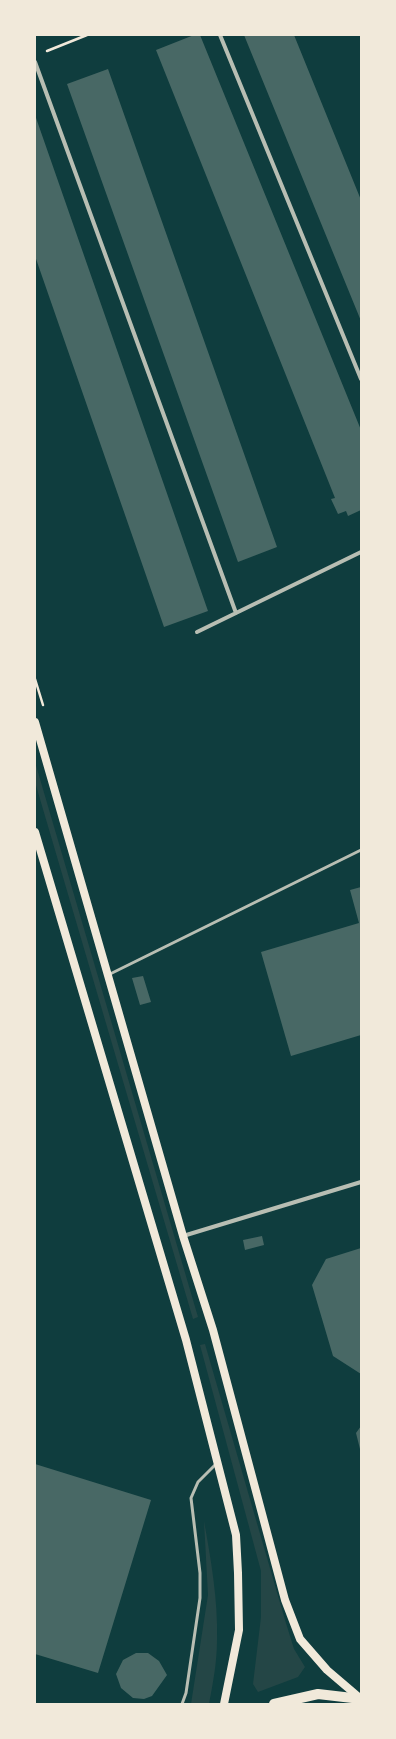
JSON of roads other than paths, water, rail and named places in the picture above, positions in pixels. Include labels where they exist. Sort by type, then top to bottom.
[{"type":"main road","points":[[35,722],[183,1236],[213,1330],[285,1600],[300,1639],[327,1670],[361,1699]]},
{"type":"main road","points":[[35,832],[186,1340],[236,1535],[239,1630],[224,1704]]},
{"type":"main road","points":[[274,1704],[318,1694],[361,1699]]},
{"type":"street","points":[[220,35],[361,379]]},
{"type":"street","points":[[35,62],[236,613]]},
{"type":"street","points":[[196,632],[361,552]]},
{"type":"street","points":[[183,1236],[361,1182]]},
{"type":"lane","points":[[108,974],[361,850]]},
{"type":"lane","points":[[182,1704],[186,1694],[200,1598],[200,1573],[191,1498],[198,1482],[218,1463]]}]
